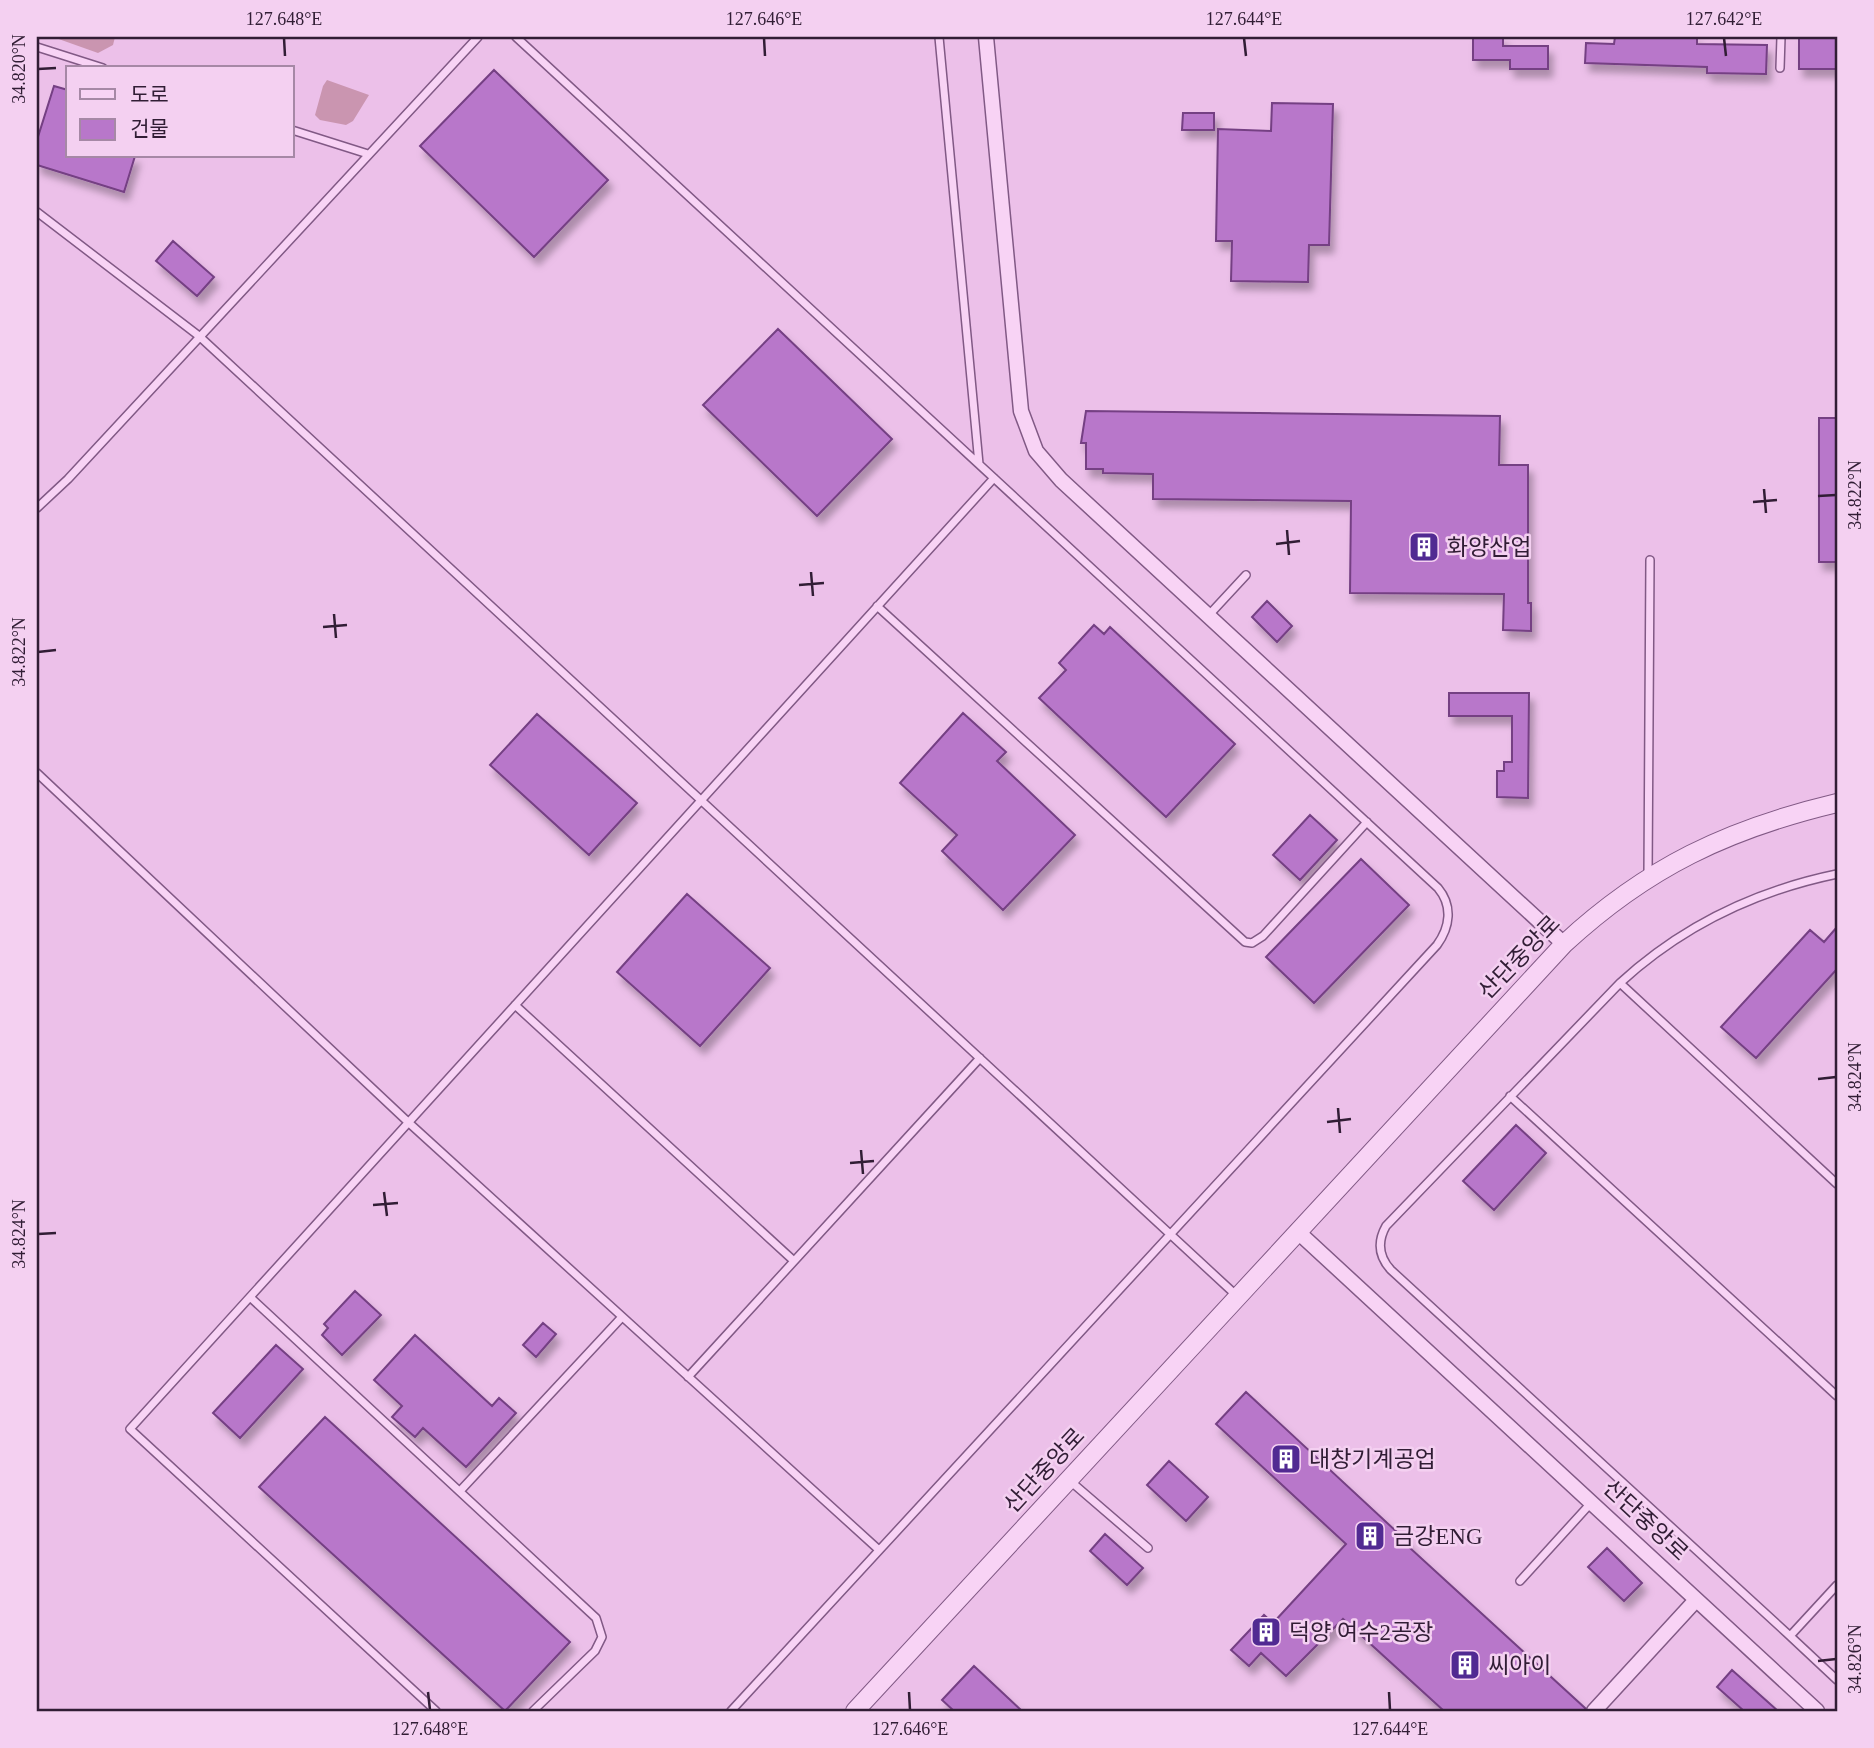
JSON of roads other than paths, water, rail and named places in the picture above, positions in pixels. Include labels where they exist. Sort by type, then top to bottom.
[{"type":"street","points":[[986,37],[1024,426],[1036,451],[1061,480],[1564,944]]},
{"type":"street","name":"산단중앙로","points":[[855,1711],[1564,944],[1611,903],[1648,877],[1730,835],[1837,803]]},
{"type":"street","name":"산단중앙로","points":[[1297,1231],[1817,1711]]},
{"type":"street","points":[[1594,1711],[1696,1600]]},
{"type":"lane","points":[[37,508],[68,479],[478,37]]},
{"type":"lane","points":[[516,37],[1367,822],[1441,892],[1449,910],[1445,932],[1437,944],[731,1711]]},
{"type":"lane","points":[[939,37],[979,464]]},
{"type":"lane","points":[[1780,68],[1781,37]]},
{"type":"lane","points":[[37,47],[97,66]]},
{"type":"lane","points":[[294,131],[368,154]]},
{"type":"lane","points":[[37,212],[199,336],[1237,1296]]},
{"type":"lane","points":[[436,1711],[130,1429],[994,478]]},
{"type":"lane","points":[[1648,877],[1650,560]]},
{"type":"lane","points":[[1208,616],[1246,575]]},
{"type":"lane","points":[[877,606],[1245,942],[1256,942],[1263,936],[1367,822]]},
{"type":"lane","points":[[37,773],[408,1122],[879,1550]]},
{"type":"lane","points":[[1837,874],[1788,885],[1731,908],[1668,942],[1619,983],[1385,1226],[1380,1244],[1383,1260],[1837,1680]]},
{"type":"lane","points":[[1619,983],[1837,1184]]},
{"type":"lane","points":[[515,1005],[793,1261]]},
{"type":"lane","points":[[688,1377],[980,1058]]},
{"type":"lane","points":[[1510,1097],[1837,1396]]},
{"type":"lane","points":[[250,1297],[591,1612],[600,1624],[602,1637],[595,1651],[533,1711]]},
{"type":"lane","points":[[460,1491],[622,1317]]},
{"type":"lane","points":[[1069,1479],[1148,1548]]},
{"type":"lane","points":[[1520,1581],[1591,1503]]},
{"type":"lane","points":[[1790,1636],[1837,1585]]},
{"type":"place","name":"화양산업","points":[[1424,547]]},
{"type":"place","name":"대창기계공업","points":[[1286,1459]]},
{"type":"place","name":"금강ENG","points":[[1370,1536]]},
{"type":"place","name":"덕양 여수2공장","points":[[1266,1632]]},
{"type":"place","name":"씨아이","points":[[1465,1665]]}]
